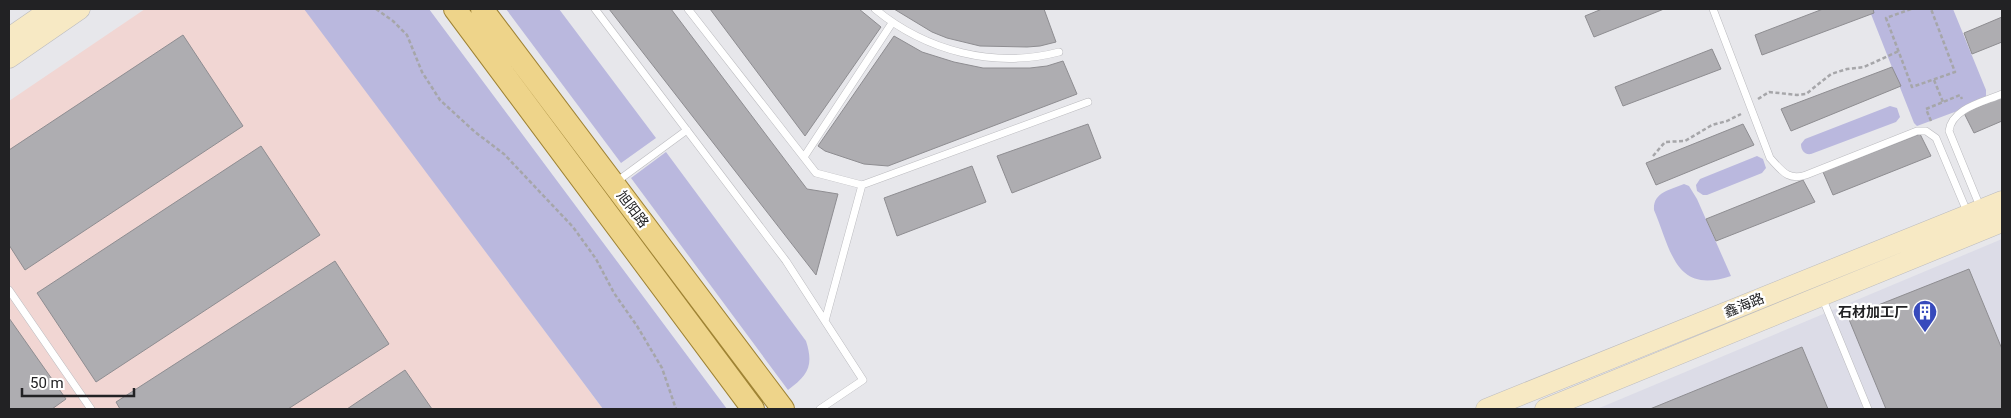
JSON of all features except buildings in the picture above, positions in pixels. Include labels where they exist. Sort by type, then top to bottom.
[{"type":"main road","name":"旭阳路","points":[[455,9],[753,409]]},
{"type":"main road","name":"旭阳路","points":[[482,9],[783,409]]},
{"type":"street","points":[[9,38],[51,9]]},
{"type":"street","points":[[9,58],[80,9]]},
{"type":"street","name":"鑫海路","points":[[1486,409],[2002,201]]},
{"type":"street","name":"鑫海路","points":[[1545,409],[2002,222]]},
{"type":"lane","points":[[595,9],[786,261],[863,380],[820,409]]},
{"type":"lane","points":[[688,9],[816,172],[862,185],[1088,102]]},
{"type":"lane","points":[[875,9],[892,23],[939,46],[960,53],[983,57],[1033,57],[1059,52]]},
{"type":"lane","points":[[1713,9],[1770,158],[1786,174],[1796,178],[1917,131],[1926,131],[1933,134],[1936,138],[1975,212]]},
{"type":"lane","points":[[804,157],[892,23]]},
{"type":"lane","points":[[1975,212],[1949,131],[1950,125],[1954,119],[1966,110],[2002,94]]},
{"type":"lane","points":[[614,184],[687,130]]},
{"type":"lane","points":[[825,320],[862,185]]},
{"type":"lane","points":[[9,290],[91,409]]},
{"type":"lane","points":[[1821,297],[1868,409]]},
{"type":"path","points":[[376,9],[393,21],[407,36],[422,72],[440,100],[475,132],[504,154],[573,227],[596,260],[614,293],[637,326],[662,368],[676,409]]},
{"type":"path","points":[[1911,9],[1906,9],[1886,18],[1912,87],[1954,72],[1931,9]]},
{"type":"path","points":[[1653,156],[1665,142],[1688,140],[1712,125],[1727,121],[1751,108],[1760,96],[1769,92],[1806,94],[1831,74],[1847,69],[1864,67],[1899,51]]},
{"type":"path","points":[[1934,80],[1943,102]]},
{"type":"path","points":[[1931,122],[1926,109],[1960,95],[1966,110]]},
{"type":"shaded area","points":[[145,9],[305,9],[603,409],[9,409],[9,101]]},
{"type":"shaded area","points":[[304,9],[429,9],[727,409],[603,409]]},
{"type":"shaded area","points":[[506,9],[559,9],[656,138],[621,163]]},
{"type":"shaded area","points":[[1869,9],[1953,9],[1986,90],[1986,97],[1960,110],[1917,126],[1914,123]]},
{"type":"shaded area","points":[[1890,106],[1897,108],[1900,117],[1896,122],[1811,154],[1806,154],[1802,150],[1801,144],[1805,139]]},
{"type":"shaded area","points":[[666,152],[806,341],[809,357],[808,369],[800,380],[788,390],[631,178]]},
{"type":"shaded area","points":[[1757,156],[1763,159],[1766,168],[1762,173],[1707,195],[1697,191],[1696,185],[1700,179]]},
{"type":"shaded area","points":[[1684,184],[1689,186],[1697,199],[1731,276],[1712,280],[1698,279],[1687,274],[1678,265],[1671,253],[1654,210],[1654,204],[1663,192]]},
{"type":"shaded area","points":[[2002,239],[2002,409],[1597,409]]},
{"type":"place","name":"石材加工厂","points":[[1925,333]]}]
